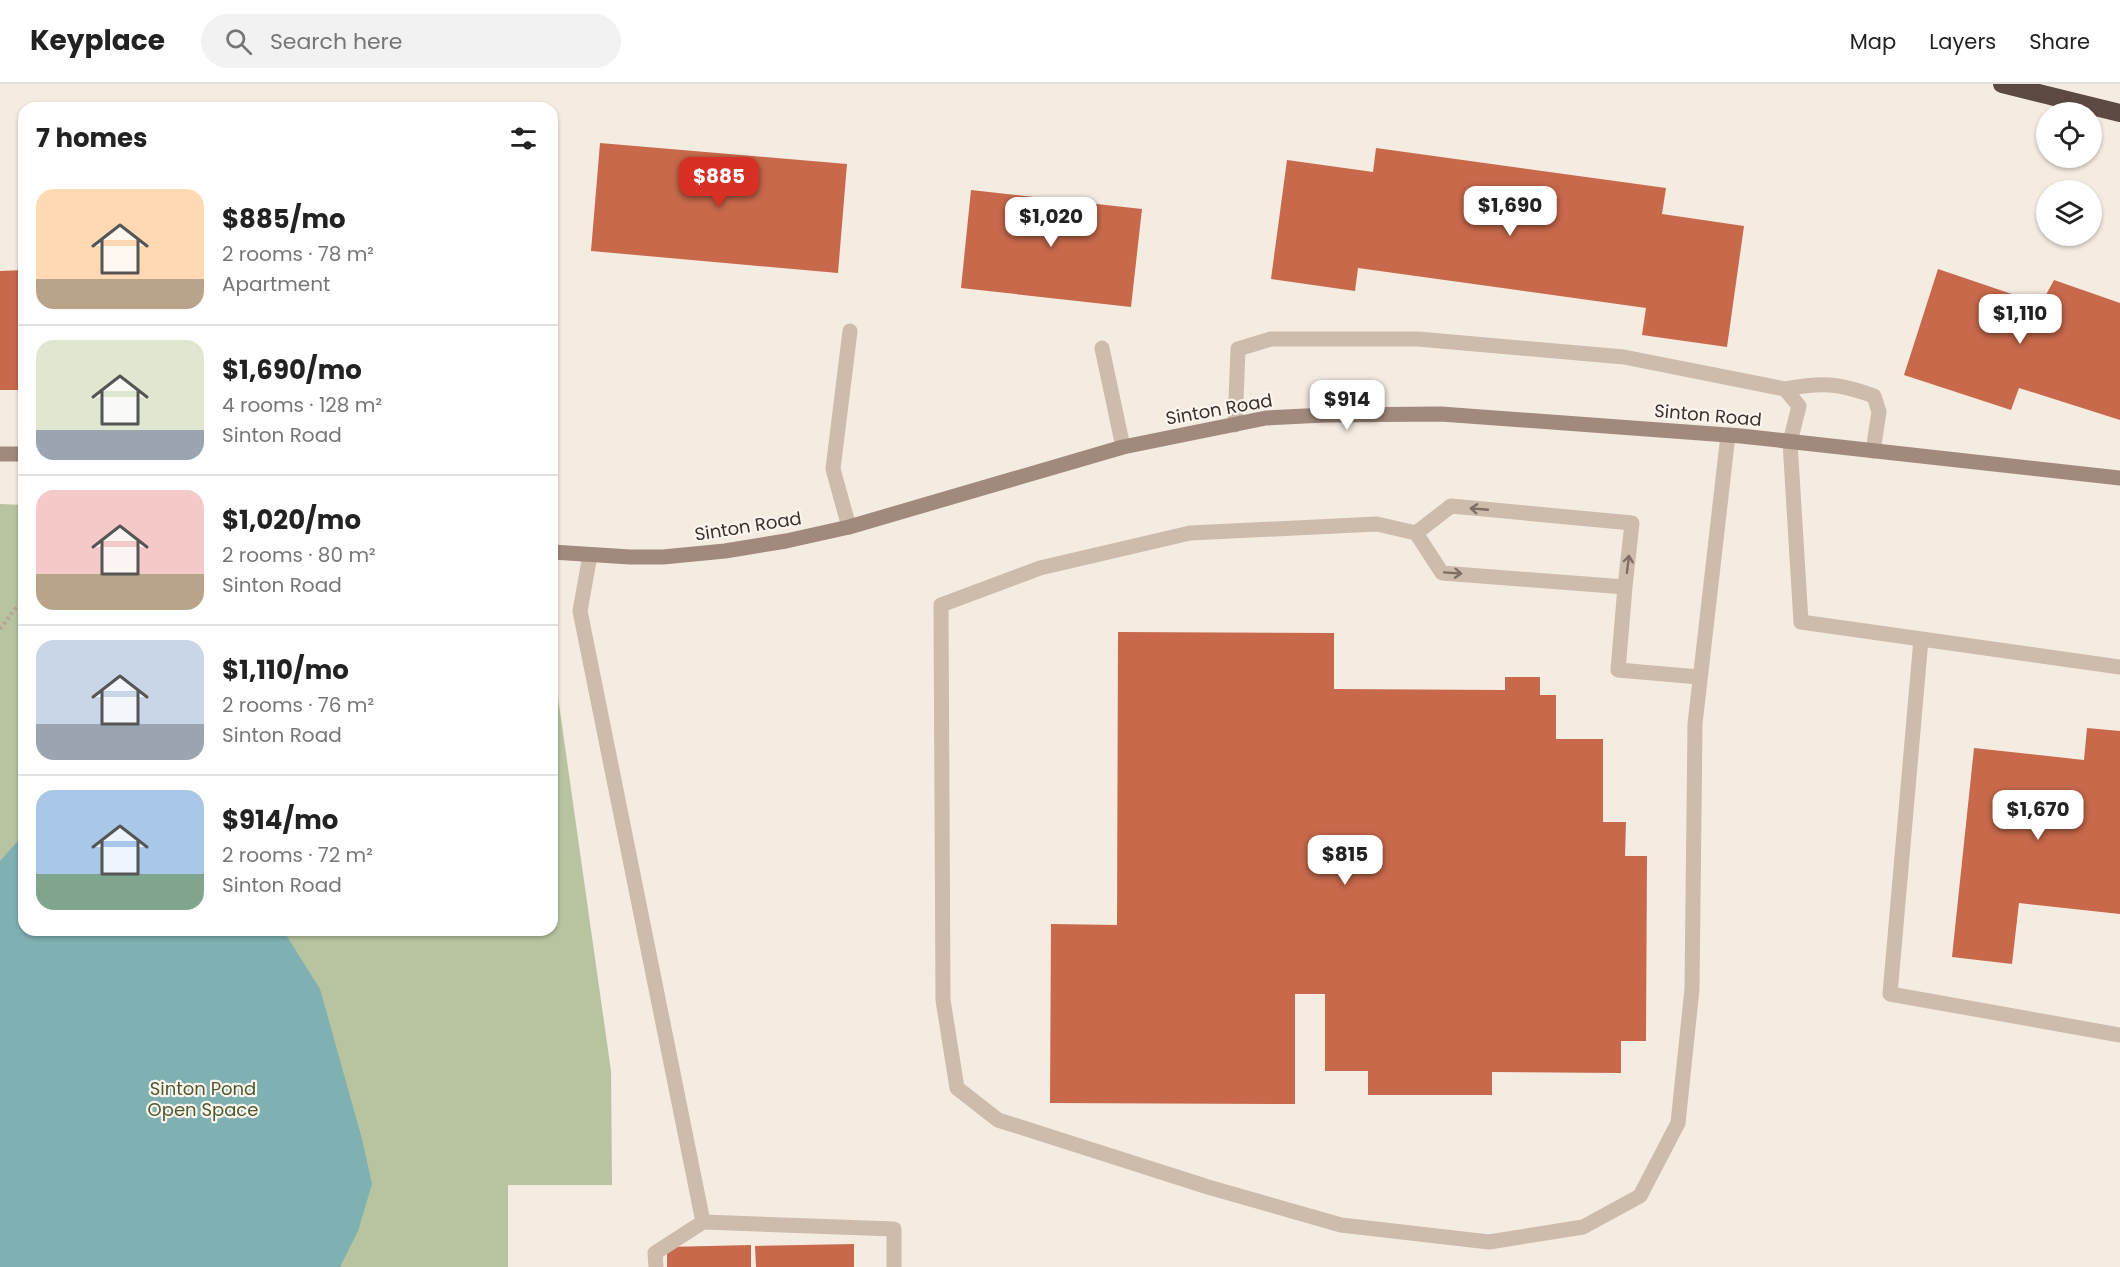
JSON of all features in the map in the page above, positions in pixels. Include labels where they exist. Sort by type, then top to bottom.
[{"type":"highway","points":[[2002,84],[2120,113]]},
{"type":"street","name":"Sinton Road","points":[[558,552],[663,557],[786,542],[849,528],[1123,447],[1266,418],[1325,415],[1441,414],[1728,435],[2120,478]]},
{"type":"street","points":[[0,454],[18,454]]},
{"type":"lane","points":[[849,528],[833,469],[850,331]]},
{"type":"lane","points":[[1235,425],[1238,349],[1271,339],[1418,339],[1624,357],[1785,389],[1814,384],[1846,386],[1874,396],[1879,411],[1873,451]]},
{"type":"lane","points":[[1102,348],[1123,447]]},
{"type":"lane","points":[[1785,389],[1799,406],[1790,442],[1801,622],[2120,667]]},
{"type":"lane","points":[[1625,587],[1442,573],[1416,533],[1377,524],[1190,533],[1040,568],[941,605],[943,1000],[957,1088],[998,1120],[1209,1188],[1341,1225],[1489,1242],[1583,1227],[1640,1196],[1678,1123],[1692,989],[1695,724],[1728,435]]},
{"type":"lane","points":[[1416,533],[1451,506],[1632,523],[1618,670],[1700,677]]},
{"type":"lane","points":[[591,555],[580,611],[703,1222]]},
{"type":"lane","points":[[1921,639],[1890,994],[2120,1035]]},
{"type":"lane","points":[[656,1267],[655,1253],[703,1222],[894,1229],[894,1267]]},
{"type":"path","points":[[0,630],[18,608]]},
{"type":"green space","name":"Sinton Pond Open Space","points":[[0,504],[18,505],[18,936],[558,936],[558,697],[611,1071],[612,1185],[508,1185],[508,1267],[0,1267]]},
{"type":"water","points":[[18,841],[18,936],[287,936],[320,989],[362,1139],[372,1184],[358,1231],[340,1267],[0,1267],[0,861]]},
{"type":"building","points":[[600,143],[847,164],[838,273],[591,251]]},
{"type":"building","points":[[1376,148],[1666,188],[1662,214],[1744,226],[1727,347],[1642,335],[1646,308],[1358,268],[1355,291],[1271,279],[1287,160],[1373,172]]},
{"type":"building","points":[[971,190],[1142,209],[1131,307],[961,288]]},
{"type":"building","points":[[1938,269],[2041,304],[2054,280],[2120,303],[2120,420],[2019,388],[2011,410],[1904,375]]},
{"type":"building","points":[[18,270],[18,390],[0,390],[0,271]]},
{"type":"building","points":[[1118,632],[1334,633],[1334,689],[1505,690],[1505,677],[1540,677],[1540,695],[1556,695],[1556,739],[1603,739],[1603,822],[1626,822],[1625,856],[1647,856],[1646,1041],[1621,1041],[1621,1073],[1492,1072],[1492,1095],[1368,1095],[1368,1071],[1325,1071],[1325,994],[1295,994],[1295,1104],[1050,1103],[1051,924],[1117,925]]},
{"type":"building","points":[[2087,728],[2120,731],[2120,914],[2019,903],[2012,964],[1952,957],[1974,748],[2084,760]]},
{"type":"building","points":[[854,1244],[854,1267],[756,1267],[755,1246]]},
{"type":"building","points":[[751,1245],[751,1267],[667,1267],[667,1247]]}]
